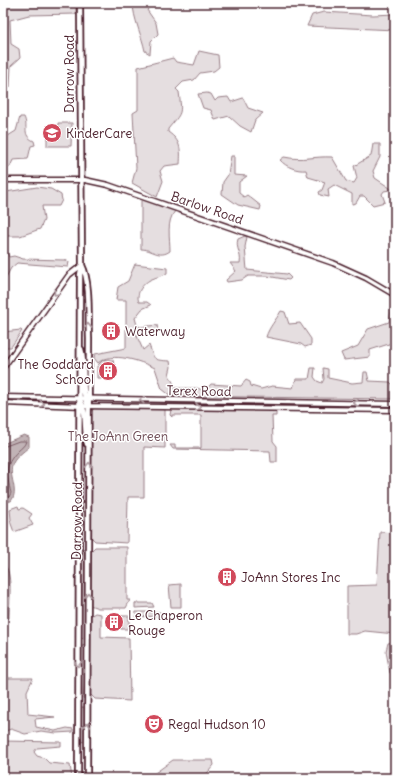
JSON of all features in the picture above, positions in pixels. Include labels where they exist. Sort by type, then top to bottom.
[{"type":"main road","name":"Darrow Road","points":[[80,3],[82,265],[79,399],[84,406],[89,449],[86,778]]},
{"type":"main road","name":"Darrow Road","points":[[78,778],[78,642],[84,406],[87,399],[88,352],[87,303],[84,270],[82,265]]},
{"type":"main road","points":[[80,303],[87,303]]},
{"type":"main road","points":[[80,344],[87,399]]},
{"type":"main road","points":[[82,352],[88,352]]},
{"type":"main road","points":[[78,642],[87,642]]},
{"type":"main road","points":[[78,703],[87,703]]},
{"type":"main road","points":[[78,743],[87,743]]},
{"type":"main road","points":[[78,758],[87,759]]},
{"type":"street","name":"Barlow Road","points":[[3,180],[95,181],[333,263],[366,278],[395,295]]},
{"type":"street","points":[[3,368],[69,275],[82,265]]},
{"type":"street","name":"Terex Road","points":[[3,397],[395,404]]},
{"type":"street","points":[[167,401],[167,407]]},
{"type":"street","points":[[278,402],[278,408]]},
{"type":"street","name":"Terex Road","points":[[3,403],[84,406],[395,410]]},
{"type":"street","points":[[330,409],[331,403]]},
{"type":"green space","points":[[3,3],[76,3],[76,14],[29,15],[10,20],[11,44],[19,49],[20,58],[11,66],[10,87],[5,92],[3,92]]},
{"type":"green space","points":[[133,3],[150,3],[152,5],[147,10],[156,23],[158,34],[151,41],[150,54],[145,51],[134,15]]},
{"type":"green space","points":[[324,12],[373,15],[395,14],[395,30],[307,26],[312,15]]},
{"type":"green space","points":[[199,51],[218,55],[219,67],[214,71],[200,73],[194,80],[183,82],[176,89],[179,92],[181,109],[180,113],[168,129],[168,132],[178,142],[180,164],[164,166],[160,171],[163,181],[157,197],[132,183],[136,168],[133,113],[138,110],[138,67],[173,58],[176,62],[194,65]]},
{"type":"green space","points":[[198,94],[211,94],[215,101],[218,98],[228,97],[231,102],[243,98],[248,108],[263,113],[255,120],[251,132],[240,126],[229,116],[215,120],[211,110],[203,108]]},
{"type":"green space","points":[[20,117],[24,117],[26,133],[30,139],[34,141],[35,145],[31,146],[28,159],[13,160],[10,167],[3,166],[3,139],[16,131]]},
{"type":"green space","points":[[58,123],[72,123],[71,146],[47,146],[47,138],[58,138]]},
{"type":"green space","points":[[373,144],[380,144],[380,157],[373,171],[375,178],[390,188],[390,190],[384,191],[382,194],[385,202],[373,205],[364,196],[360,196],[356,203],[352,204],[352,194],[334,185],[328,189],[329,197],[320,195],[319,192],[322,190],[325,182],[308,177],[306,170],[292,168],[285,165],[280,160],[284,157],[297,159],[332,157],[346,181],[354,183],[357,178],[354,166],[371,156]]},
{"type":"green space","points":[[231,156],[234,156],[234,175],[247,176],[239,182],[239,193],[244,197],[247,195],[261,206],[260,210],[238,205],[222,194],[223,182],[228,175]]},
{"type":"green space","points":[[37,187],[51,189],[61,195],[62,200],[59,206],[42,206],[44,220],[40,229],[20,236],[3,236],[3,197],[6,192]]},
{"type":"green space","points":[[141,198],[175,211],[169,225],[170,251],[166,253],[159,254],[141,249]]},
{"type":"green space","points":[[245,236],[247,237],[245,247],[247,270],[287,274],[291,278],[289,280],[267,276],[248,276],[242,280],[227,282],[226,280],[236,271],[230,263],[240,263],[237,245],[238,239]]},
{"type":"green space","points":[[3,244],[9,257],[14,256],[23,259],[65,260],[69,262],[68,267],[17,263],[11,268],[3,283]]},
{"type":"green space","points":[[135,264],[167,268],[167,273],[149,280],[141,288],[138,295],[139,302],[147,302],[151,305],[142,309],[135,318],[137,325],[140,327],[157,325],[158,331],[136,334],[143,350],[149,345],[155,358],[170,361],[171,367],[169,375],[176,388],[197,388],[205,391],[211,384],[241,386],[246,380],[250,382],[251,386],[261,389],[272,386],[293,388],[296,379],[309,379],[311,368],[315,368],[314,377],[317,381],[322,383],[324,379],[323,368],[328,369],[328,378],[352,383],[363,382],[364,372],[367,372],[369,381],[390,382],[395,387],[395,399],[171,396],[162,389],[155,368],[134,360],[118,357],[104,359],[98,363],[94,358],[95,354],[126,348],[126,300],[116,300],[118,287],[128,281]]},
{"type":"green space","points":[[393,298],[395,299],[395,342],[370,350],[370,357],[344,360],[341,353],[358,346],[368,329],[389,322]]},
{"type":"green space","points":[[281,311],[285,312],[289,324],[300,323],[311,339],[311,345],[305,347],[301,344],[266,337]]},
{"type":"green space","points":[[22,331],[11,347],[3,347],[3,332]]},
{"type":"green space","points":[[103,360],[113,360],[114,365],[103,365],[103,378],[97,378],[97,366]]},
{"type":"green space","name":"The JoAnn Green","points":[[94,408],[165,410],[165,448],[144,447],[144,497],[128,497],[127,543],[95,541],[91,537],[90,414]]},
{"type":"green space","points":[[173,408],[276,410],[276,416],[272,416],[273,441],[277,446],[277,462],[271,462],[270,451],[173,449],[170,445],[175,445],[175,448],[201,448],[201,415],[172,415],[172,417],[170,415]]},
{"type":"green space","points":[[18,506],[19,509],[23,508],[32,514],[29,518],[33,525],[14,532],[10,521],[10,509]]},
{"type":"green space","points":[[380,532],[395,533],[395,634],[365,631],[356,634],[347,634],[347,586],[377,585]]},
{"type":"green space","points":[[95,547],[127,547],[127,600],[130,600],[126,608],[98,608],[90,605],[91,551]]},
{"type":"green space","points":[[84,549],[86,637],[83,639],[81,637],[81,552]]},
{"type":"green space","points":[[3,563],[9,573],[10,589],[9,618],[3,621]]},
{"type":"green space","points":[[181,584],[181,607],[171,607],[169,585]]},
{"type":"green space","points":[[135,603],[152,603],[154,607],[135,608]]},
{"type":"green space","points":[[136,612],[160,612],[162,616],[135,617]]},
{"type":"green space","points":[[95,613],[101,614],[101,637],[129,638],[130,701],[95,699],[90,694],[90,616]]},
{"type":"green space","points":[[121,616],[129,616],[129,629],[121,629]]},
{"type":"green space","points":[[395,642],[395,674],[390,673],[386,651],[388,643]]},
{"type":"green space","points":[[84,645],[86,648],[84,699],[82,695],[81,647]]},
{"type":"green space","points":[[3,678],[33,678],[27,691],[28,714],[55,717],[35,719],[36,727],[55,731],[67,728],[73,729],[73,732],[56,733],[41,731],[25,734],[11,729],[3,732]]},
{"type":"green space","points":[[82,707],[84,707],[86,741],[83,742],[80,740],[80,713]]},
{"type":"green space","points":[[3,741],[61,742],[61,746],[37,748],[34,752],[37,756],[44,758],[49,763],[70,765],[72,778],[3,778]]},
{"type":"green space","points":[[173,760],[213,760],[214,765],[203,778],[152,778],[155,773]]},
{"type":"water","points":[[24,435],[29,437],[29,447],[13,463],[11,473],[14,488],[13,497],[11,501],[3,502],[3,444]]},
{"type":"place","name":"KinderCare","points":[[52,133]]},
{"type":"place","name":"Waterway","points":[[111,331]]},
{"type":"place","name":"The Goddard School","points":[[108,371]]},
{"type":"place","name":"JoAnn Stores Inc","points":[[227,577]]},
{"type":"place","name":"Le Chaperon Rouge","points":[[114,622]]},
{"type":"place","name":"Regal Hudson 10","points":[[154,724]]}]
